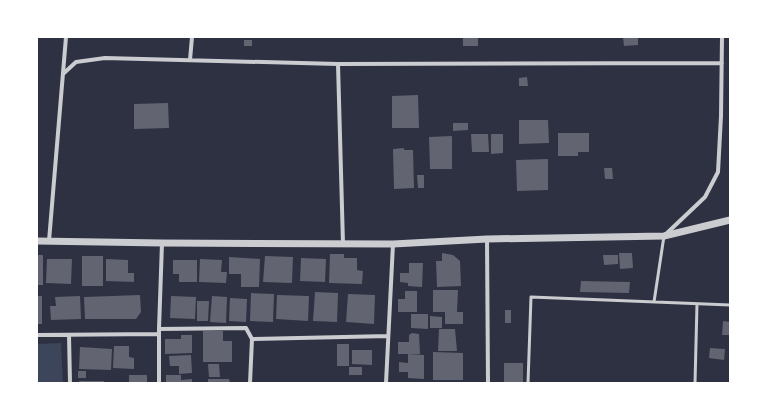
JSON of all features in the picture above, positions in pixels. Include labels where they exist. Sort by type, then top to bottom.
[{"type":"street","points":[[49,241],[66,37]]},
{"type":"street","points":[[190,60],[192,37]]},
{"type":"street","points":[[664,236],[705,197],[718,172],[722,37]]},
{"type":"street","points":[[63,74],[76,62],[105,58],[338,64],[722,63]]},
{"type":"street","points":[[338,64],[344,244]]},
{"type":"street","points":[[37,240],[162,243],[393,244],[487,240],[664,236],[730,220]]},
{"type":"street","points":[[487,240],[488,383]]},
{"type":"street","points":[[160,383],[159,332],[162,243]]},
{"type":"street","points":[[386,383],[393,244]]},
{"type":"street","points":[[37,335],[246,328],[252,339],[250,383]]},
{"type":"street","points":[[69,335],[70,383]]},
{"type":"street","points":[[252,339],[388,336]]},
{"type":"lane","points":[[654,302],[664,236]]},
{"type":"lane","points":[[528,383],[531,296],[730,305]]},
{"type":"lane","points":[[695,383],[698,304]]},
{"type":"shaded area","points":[[61,343],[63,383],[37,383],[37,344]]},
{"type":"building","points":[[463,37],[478,37],[478,46],[463,46]]},
{"type":"building","points":[[623,37],[638,37],[638,45],[624,46]]},
{"type":"building","points":[[244,40],[252,40],[252,46],[244,46]]},
{"type":"building","points":[[527,77],[528,86],[519,86],[519,78]]},
{"type":"building","points":[[418,95],[419,128],[392,128],[392,96]]},
{"type":"building","points":[[168,103],[169,128],[134,129],[134,104]]},
{"type":"building","points":[[519,120],[548,120],[549,143],[519,144]]},
{"type":"building","points":[[453,123],[468,123],[468,130],[453,131]]},
{"type":"building","points":[[558,133],[589,133],[589,152],[578,152],[578,156],[558,156]]},
{"type":"building","points":[[471,134],[488,134],[489,152],[472,152]]},
{"type":"building","points":[[491,134],[503,134],[503,153],[491,154]]},
{"type":"building","points":[[452,136],[452,169],[430,169],[429,137]]},
{"type":"building","points":[[404,148],[404,150],[413,150],[414,188],[394,189],[393,149]]},
{"type":"building","points":[[548,159],[548,190],[517,191],[516,160]]},
{"type":"building","points":[[604,168],[612,168],[613,179],[605,179]]},
{"type":"building","points":[[417,175],[424,175],[424,188],[418,188]]},
{"type":"building","points":[[442,253],[453,255],[460,261],[461,286],[437,287],[436,261],[442,261]]},
{"type":"building","points":[[619,253],[632,253],[633,268],[620,269]]},
{"type":"building","points":[[330,254],[344,254],[344,258],[357,258],[357,270],[363,271],[362,284],[329,283]]},
{"type":"building","points":[[37,255],[43,255],[43,285],[37,285]]},
{"type":"building","points":[[603,255],[618,255],[618,264],[604,265]]},
{"type":"building","points":[[82,256],[103,256],[103,286],[82,286]]},
{"type":"building","points":[[265,256],[293,257],[292,283],[263,282]]},
{"type":"building","points":[[229,257],[260,259],[259,287],[241,287],[241,274],[229,274]]},
{"type":"building","points":[[301,258],[326,259],[325,282],[300,281]]},
{"type":"building","points":[[47,259],[72,259],[71,284],[46,283]]},
{"type":"building","points":[[106,259],[128,260],[128,273],[134,273],[134,282],[106,281]]},
{"type":"building","points":[[200,259],[222,260],[221,272],[227,272],[226,283],[199,282]]},
{"type":"building","points":[[173,260],[197,260],[197,282],[179,282],[179,274],[173,274]]},
{"type":"building","points":[[409,263],[423,263],[422,287],[408,286],[408,283],[400,282],[400,273],[409,273]]},
{"type":"building","points":[[581,281],[630,282],[629,293],[580,292]]},
{"type":"building","points":[[433,290],[458,290],[457,312],[463,312],[463,324],[445,324],[445,312],[433,312]]},
{"type":"building","points":[[405,291],[417,291],[417,312],[398,312],[398,299],[405,299]]},
{"type":"building","points":[[315,292],[338,293],[337,322],[313,321]]},
{"type":"building","points":[[251,293],[274,294],[273,322],[250,321]]},
{"type":"building","points":[[348,294],[375,295],[374,324],[346,322]]},
{"type":"building","points":[[140,295],[141,312],[136,319],[85,319],[84,297]]},
{"type":"building","points":[[277,295],[309,296],[308,321],[276,319]]},
{"type":"building","points":[[37,296],[42,296],[42,324],[37,324]]},
{"type":"building","points":[[80,296],[81,319],[51,320],[50,306],[56,306],[55,297]]},
{"type":"building","points":[[171,296],[196,297],[195,319],[170,318]]},
{"type":"building","points":[[212,296],[227,297],[226,323],[210,322]]},
{"type":"building","points":[[230,298],[247,299],[246,322],[229,321]]},
{"type":"building","points":[[197,301],[209,301],[208,321],[197,321]]},
{"type":"building","points":[[505,310],[511,310],[511,323],[505,323]]},
{"type":"building","points":[[411,314],[428,314],[428,329],[411,328]]},
{"type":"building","points":[[430,316],[442,317],[442,328],[430,328]]},
{"type":"building","points":[[723,321],[730,322],[730,335],[722,335]]},
{"type":"building","points":[[439,329],[455,329],[457,351],[438,351]]},
{"type":"building","points":[[203,331],[223,331],[223,341],[232,341],[232,362],[203,362]]},
{"type":"building","points":[[412,333],[419,334],[420,354],[398,354],[398,342],[409,342],[409,335]]},
{"type":"building","points":[[181,335],[192,335],[192,353],[165,354],[165,339],[181,339]]},
{"type":"building","points":[[337,344],[349,344],[349,366],[337,366]]},
{"type":"building","points":[[114,346],[129,346],[129,357],[134,358],[134,369],[113,368]]},
{"type":"building","points":[[80,347],[112,349],[111,370],[79,369]]},
{"type":"building","points":[[710,348],[725,349],[724,360],[709,358]]},
{"type":"building","points":[[352,350],[372,350],[372,365],[352,364]]},
{"type":"building","points":[[433,352],[463,353],[463,380],[433,380]]},
{"type":"building","points":[[408,354],[424,355],[424,379],[408,378],[408,372],[399,372],[399,362],[408,363]]},
{"type":"building","points":[[191,355],[192,373],[179,374],[179,366],[170,366],[169,356]]},
{"type":"building","points":[[504,363],[523,363],[523,383],[504,383]]},
{"type":"building","points":[[208,364],[219,364],[220,377],[209,377]]},
{"type":"building","points":[[349,367],[362,367],[362,375],[349,375]]},
{"type":"building","points":[[78,371],[86,371],[86,378],[78,378]]},
{"type":"building","points":[[129,375],[147,375],[147,383],[129,383]]},
{"type":"building","points":[[166,375],[181,375],[181,380],[192,379],[192,383],[166,383]]},
{"type":"building","points":[[208,379],[229,379],[230,383],[208,383]]},
{"type":"building","points":[[79,381],[104,381],[104,383],[79,383]]}]
